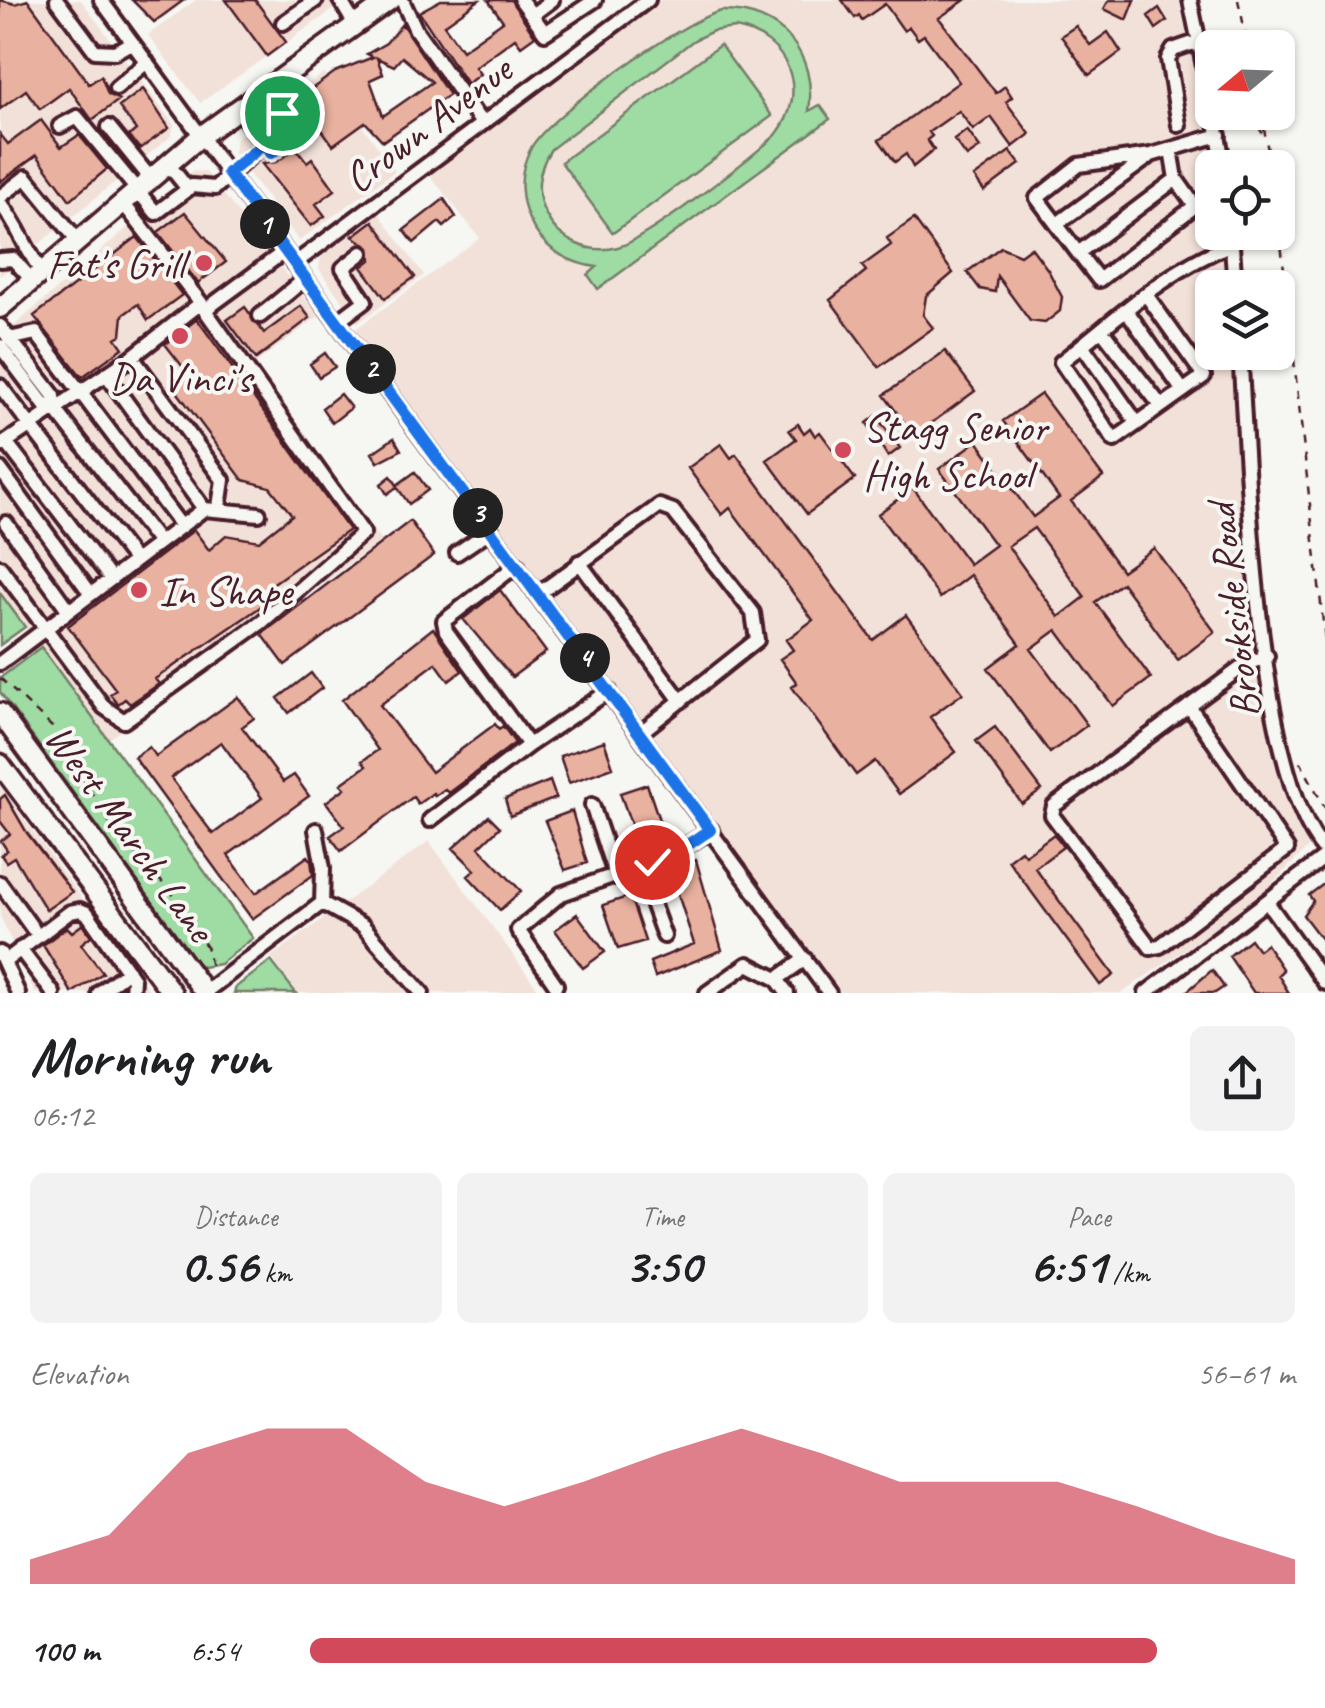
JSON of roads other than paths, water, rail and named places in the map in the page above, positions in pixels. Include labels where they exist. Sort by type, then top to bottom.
[{"type":"main road","points":[[0,308],[201,136],[390,0]]},
{"type":"main road","name":"West March Lane","points":[[0,713],[208,990]]},
{"type":"main road","name":"West March Lane","points":[[0,764],[172,993]]},
{"type":"street","points":[[57,0],[96,50],[106,54],[132,42]]},
{"type":"street","points":[[101,0],[829,993]]},
{"type":"street","points":[[283,23],[316,0]]},
{"type":"street","points":[[340,0],[355,25]]},
{"type":"street","points":[[402,0],[416,30],[481,122]]},
{"type":"street","points":[[522,0],[545,33],[595,0]]},
{"type":"street","points":[[532,14],[552,0]]},
{"type":"street","name":"Crown Avenue","points":[[294,264],[648,0]]},
{"type":"street","points":[[1190,0],[1196,30]]},
{"type":"street","points":[[1179,125],[1168,59],[1173,50],[1195,42]]},
{"type":"street","points":[[116,88],[147,62]]},
{"type":"street","points":[[265,90],[273,128]]},
{"type":"street","points":[[238,110],[273,128]]},
{"type":"street","points":[[60,126],[77,117],[156,213],[188,189],[215,188],[273,128]]},
{"type":"street","points":[[0,568],[104,708],[124,722],[262,622],[363,533],[203,306],[137,191],[109,127]]},
{"type":"street","points":[[1218,130],[1221,150]]},
{"type":"street","points":[[1171,149],[1176,179],[1195,206],[1098,280],[1036,198],[1080,166],[1151,155],[1171,149],[1219,135]]},
{"type":"street","points":[[1057,224],[1151,155]]},
{"type":"street","points":[[168,164],[188,189]]},
{"type":"street","points":[[37,276],[22,230],[0,200],[26,177],[78,241]]},
{"type":"street","points":[[1078,252],[1176,179]]},
{"type":"street","points":[[1146,296],[1204,376],[1114,440],[1061,362],[1156,284],[1211,250]]},
{"type":"street","points":[[111,579],[3,444],[285,251]]},
{"type":"street","points":[[337,322],[365,300],[343,268],[362,253]]},
{"type":"street","points":[[0,260],[13,259],[37,276]]},
{"type":"street","points":[[260,316],[306,279]]},
{"type":"street","points":[[1127,311],[1183,391]]},
{"type":"street","points":[[0,326],[5,343],[46,407],[56,409],[159,543]]},
{"type":"street","points":[[1102,330],[1161,406]]},
{"type":"street","points":[[5,343],[36,333],[181,526]]},
{"type":"street","points":[[1082,345],[1138,423]]},
{"type":"street","points":[[132,356],[223,480],[212,508]]},
{"type":"street","name":"Brookside Road","points":[[1241,370],[1256,574],[1282,749],[1295,804],[1325,854]]},
{"type":"street","points":[[106,374],[212,508]]},
{"type":"street","points":[[0,386],[135,561]]},
{"type":"street","points":[[0,469],[91,594]]},
{"type":"street","points":[[538,594],[659,506],[673,511],[753,613],[757,640],[640,733]]},
{"type":"street","points":[[28,507],[3,525],[69,610]]},
{"type":"street","points":[[0,663],[181,526],[212,508],[258,514]]},
{"type":"street","points":[[458,552],[491,530]]},
{"type":"street","points":[[579,562],[681,701]]},
{"type":"street","points":[[517,565],[444,621],[446,631],[529,745]]},
{"type":"street","points":[[1189,706],[1287,849],[1180,932],[1151,948],[1052,815],[1054,806],[1189,706],[1245,665],[1267,656]]},
{"type":"street","points":[[430,820],[609,691]]},
{"type":"street","points":[[592,805],[616,877]]},
{"type":"street","points":[[316,830],[323,868],[322,903]]},
{"type":"street","points":[[556,985],[518,930],[561,894],[670,858],[677,848],[710,830]]},
{"type":"street","points":[[1149,992],[1325,854]]},
{"type":"street","points":[[645,865],[664,936]]},
{"type":"street","points":[[0,883],[32,928]]},
{"type":"street","points":[[1267,902],[1325,983]]},
{"type":"street","points":[[208,990],[322,903]]},
{"type":"street","points":[[322,903],[363,926],[422,993]]},
{"type":"street","points":[[18,993],[2,957],[80,910],[124,974],[133,979],[132,993]]},
{"type":"street","points":[[1180,932],[1196,954]]},
{"type":"street","points":[[20,949],[53,993]]},
{"type":"street","points":[[777,980],[805,960]]},
{"type":"street","points":[[707,993],[748,964],[777,980],[787,993]]},
{"type":"street","points":[[99,993],[124,974]]},
{"type":"tunnel","points":[[264,127],[274,119]]},
{"type":"place","name":"Fat's Grill","points":[[204,263]]},
{"type":"place","name":"Da Vinci's","points":[[180,336]]},
{"type":"place","name":"Stagg Senior High School","points":[[843,450]]},
{"type":"place","name":"In Shape","points":[[139,590]]}]
